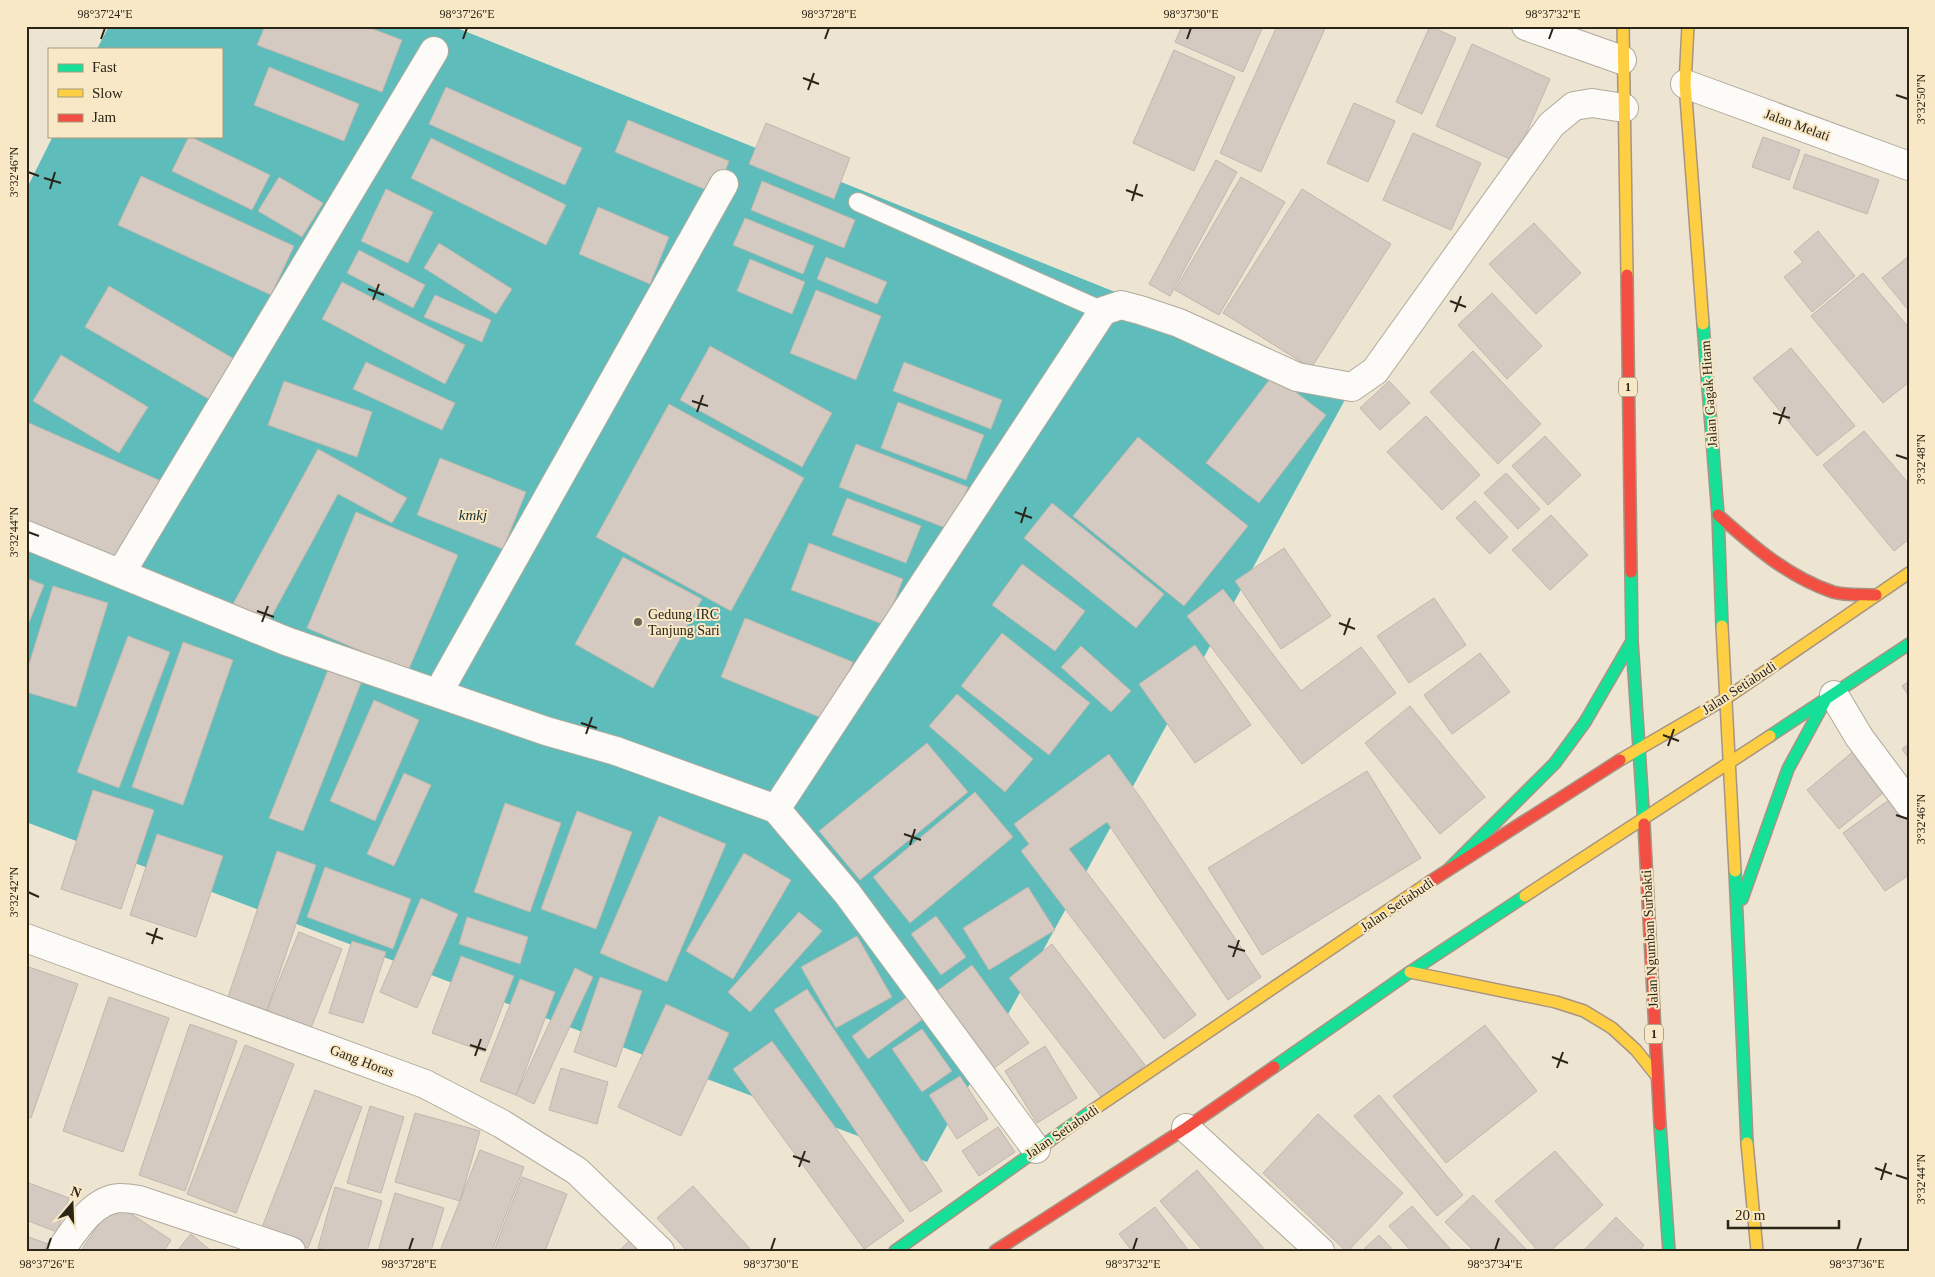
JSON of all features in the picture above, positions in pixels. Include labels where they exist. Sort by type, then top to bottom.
[{"type":"main road","name":"1","points":[[1623,26],[1632,641],[1639,748]]},
{"type":"main road","name":"Jalan Gagak Hitam","points":[[1688,26],[1685,84],[1718,515],[1725,699],[1730,762]]},
{"type":"main road","points":[[1718,515],[1762,554],[1792,574],[1835,593],[1876,595]]},
{"type":"main road","name":"Jalan Setiabudi","points":[[894,1251],[1036,1149],[1448,870],[1639,748],[1725,699],[1909,573]]},
{"type":"main road","points":[[1448,870],[1555,763],[1585,722],[1632,641]]},
{"type":"main road","points":[[995,1251],[1186,1128],[1410,972],[1644,816],[1830,698],[1909,644]]},
{"type":"main road","points":[[1737,917],[1771,812],[1788,769],[1830,698]]},
{"type":"main road","name":"Jalan Ngumban Surbakti","points":[[1639,748],[1656,1075],[1669,1251]]},
{"type":"main road","points":[[1730,762],[1748,1172],[1757,1251]]},
{"type":"main road","points":[[1410,972],[1556,1002],[1584,1011],[1612,1028],[1636,1050],[1656,1075]]},
{"type":"street","points":[[1526,26],[1622,60]]},
{"type":"street","points":[[120,573],[434,51]]},
{"type":"street","name":"Jalan Melati","points":[[1685,84],[1909,166]]},
{"type":"street","points":[[776,809],[1103,311],[1121,305],[1140,310],[1179,323],[1296,377],[1352,387],[1376,371],[1437,282],[1531,152],[1562,114],[1574,106],[1592,103],[1624,108]]},
{"type":"street","points":[[438,693],[724,184]]},
{"type":"street","points":[[26,535],[286,641],[546,731],[616,751],[776,809],[847,893],[1036,1149]]},
{"type":"street","points":[[1830,698],[1909,804]]},
{"type":"street","name":"Gang Horas","points":[[26,938],[425,1084],[502,1124],[577,1171],[660,1251]]},
{"type":"street","points":[[1186,1128],[1320,1251]]},
{"type":"street","points":[[60,1251],[86,1216],[102,1204],[118,1198],[139,1200],[291,1251]]},
{"type":"lane","points":[[858,202],[1103,311]]},
{"type":"water","name":"kmkj","points":[[109,26],[452,26],[1352,387],[927,1162],[26,822],[26,190],[52,138],[222,138],[222,48],[98,48]]},
{"type":"building","points":[[265,26],[365,26],[402,40],[382,92],[257,45]]},
{"type":"building","points":[[1182,26],[1263,26],[1243,72],[1175,42]]},
{"type":"building","points":[[1277,26],[1326,26],[1261,172],[1220,153]]},
{"type":"building","points":[[1430,26],[1456,38],[1422,114],[1396,102]]},
{"type":"building","points":[[1472,44],[1550,79],[1514,161],[1436,126]]},
{"type":"building","points":[[1174,50],[1235,77],[1194,171],[1133,143]]},
{"type":"building","points":[[269,67],[359,104],[344,141],[254,105]]},
{"type":"building","points":[[446,87],[582,148],[565,185],[429,124]]},
{"type":"building","points":[[1354,103],[1395,121],[1368,182],[1327,163]]},
{"type":"building","points":[[628,120],[729,161],[716,194],[615,152]]},
{"type":"building","points":[[766,123],[850,158],[834,199],[749,164]]},
{"type":"building","points":[[1413,133],[1481,163],[1451,230],[1383,200]]},
{"type":"building","points":[[1763,137],[1800,150],[1789,180],[1752,167]]},
{"type":"building","points":[[188,138],[193,138],[270,175],[252,210],[172,171]]},
{"type":"building","points":[[431,138],[566,205],[546,245],[411,178]]},
{"type":"building","points":[[1805,154],[1879,180],[1867,214],[1793,188]]},
{"type":"building","points":[[1216,160],[1237,172],[1170,296],[1149,284]]},
{"type":"building","points":[[141,176],[294,246],[271,295],[118,225]]},
{"type":"building","points":[[279,177],[323,203],[302,237],[258,211]]},
{"type":"building","points":[[1241,177],[1285,202],[1219,315],[1175,290]]},
{"type":"building","points":[[762,181],[855,220],[844,248],[751,210]]},
{"type":"building","points":[[386,189],[433,212],[408,263],[361,241]]},
{"type":"building","points":[[1302,189],[1391,244],[1311,368],[1223,313]]},
{"type":"building","points":[[598,207],[669,237],[650,284],[579,254]]},
{"type":"building","points":[[745,218],[814,246],[803,274],[733,245]]},
{"type":"building","points":[[1534,223],[1581,273],[1536,314],[1489,264]]},
{"type":"building","points":[[1818,231],[1855,276],[1812,312],[1784,277],[1803,262],[1794,252]]},
{"type":"building","points":[[439,243],[512,289],[496,314],[424,268]]},
{"type":"building","points":[[359,250],[425,285],[413,308],[347,273]]},
{"type":"building","points":[[1909,256],[1909,311],[1882,278]]},
{"type":"building","points":[[826,257],[887,282],[877,304],[817,279]]},
{"type":"building","points":[[750,259],[805,282],[792,314],[737,291]]},
{"type":"building","points":[[1863,273],[1909,328],[1909,382],[1883,403],[1811,316]]},
{"type":"building","points":[[342,282],[465,345],[445,384],[322,319]]},
{"type":"building","points":[[109,286],[236,360],[212,401],[85,327]]},
{"type":"building","points":[[816,290],[881,316],[856,380],[790,353]]},
{"type":"building","points":[[1492,293],[1542,346],[1507,379],[1458,325]]},
{"type":"building","points":[[435,295],[491,320],[482,342],[424,317]]},
{"type":"building","points":[[710,346],[832,413],[802,467],[680,400]]},
{"type":"building","points":[[1791,348],[1855,426],[1817,456],[1753,378]]},
{"type":"building","points":[[1473,351],[1541,424],[1498,464],[1430,392]]},
{"type":"building","points":[[61,355],[148,407],[119,453],[33,401]]},
{"type":"building","points":[[366,362],[455,403],[442,430],[353,389]]},
{"type":"building","points":[[904,362],[1002,400],[991,429],[893,391]]},
{"type":"building","points":[[1273,375],[1326,415],[1259,503],[1206,463]]},
{"type":"building","points":[[284,381],[372,412],[357,457],[268,425]]},
{"type":"building","points":[[1389,381],[1410,403],[1380,430],[1360,408]]},
{"type":"building","points":[[898,402],[984,435],[966,480],[881,448]]},
{"type":"building","points":[[669,404],[804,478],[731,611],[596,537]]},
{"type":"building","points":[[1426,416],[1480,475],[1442,510],[1387,452]]},
{"type":"building","points":[[29,423],[161,481],[122,570],[26,528],[26,429]]},
{"type":"building","points":[[1864,431],[1909,484],[1909,539],[1894,551],[1823,465]]},
{"type":"building","points":[[1545,436],[1581,475],[1548,505],[1512,466]]},
{"type":"building","points":[[1138,437],[1248,526],[1184,606],[1073,516]]},
{"type":"building","points":[[856,444],[968,487],[951,530],[839,487]]},
{"type":"building","points":[[318,449],[407,498],[392,523],[338,494],[268,623],[233,604]]},
{"type":"building","points":[[440,458],[526,492],[503,549],[417,515]]},
{"type":"building","points":[[1506,473],[1540,509],[1518,529],[1484,493]]},
{"type":"building","points":[[847,498],[921,526],[906,563],[832,535]]},
{"type":"building","points":[[1475,501],[1508,537],[1490,554],[1456,518]]},
{"type":"building","points":[[1052,503],[1164,594],[1136,628],[1024,538]]},
{"type":"building","points":[[356,512],[458,555],[408,671],[307,628]]},
{"type":"building","points":[[1551,515],[1588,555],[1550,590],[1512,550]]},
{"type":"building","points":[[809,543],[903,579],[885,625],[791,590]]},
{"type":"building","points":[[1284,548],[1331,616],[1281,649],[1235,581]]},
{"type":"building","name":"Gedung IRC Tanjung Sari","points":[[623,557],[702,599],[653,688],[575,644]]},
{"type":"building","points":[[1022,564],[1085,611],[1055,651],[992,605]]},
{"type":"building","points":[[26,578],[44,585],[26,630]]},
{"type":"building","points":[[53,586],[108,603],[76,707],[26,692],[26,674]]},
{"type":"building","points":[[1223,589],[1301,691],[1361,647],[1396,693],[1302,764],[1187,616]]},
{"type":"building","points":[[1434,598],[1466,645],[1409,683],[1377,636]]},
{"type":"building","points":[[745,618],[853,662],[829,721],[721,677]]},
{"type":"building","points":[[1002,633],[1090,703],[1049,755],[961,686]]},
{"type":"building","points":[[128,636],[170,652],[119,788],[77,772]]},
{"type":"building","points":[[183,642],[233,660],[183,805],[132,787]]},
{"type":"building","points":[[1195,645],[1251,725],[1195,763],[1139,684]]},
{"type":"building","points":[[1081,646],[1131,691],[1111,712],[1061,667]]},
{"type":"building","points":[[1480,653],[1510,692],[1452,734],[1424,695]]},
{"type":"building","points":[[328,670],[361,683],[303,831],[269,818]]},
{"type":"building","points":[[1909,681],[1909,696],[1902,686]]},
{"type":"building","points":[[957,694],[1033,759],[1005,792],[929,726]]},
{"type":"building","points":[[374,700],[419,720],[375,821],[330,801]]},
{"type":"building","points":[[1410,706],[1485,797],[1440,834],[1365,743]]},
{"type":"building","points":[[927,743],[968,792],[860,880],[819,831]]},
{"type":"building","points":[[1909,744],[1909,759],[1902,749]]},
{"type":"building","points":[[1855,750],[1888,789],[1839,829],[1807,790]]},
{"type":"building","points":[[1109,754],[1261,977],[1228,1000],[1107,822],[1069,849],[1196,1015],[1164,1039],[1021,851],[1029,844],[1014,824]]},
{"type":"building","points":[[1367,771],[1421,858],[1262,955],[1208,868]]},
{"type":"building","points":[[404,773],[431,785],[394,866],[367,854]]},
{"type":"building","points":[[93,790],[154,810],[121,909],[61,889]]},
{"type":"building","points":[[975,792],[1013,837],[910,923],[873,877]]},
{"type":"building","points":[[1893,797],[1909,819],[1909,875],[1885,891],[1843,833]]},
{"type":"building","points":[[505,803],[561,823],[530,912],[474,892]]},
{"type":"building","points":[[577,811],[632,832],[596,929],[541,909]]},
{"type":"building","points":[[659,816],[726,844],[667,982],[600,953]]},
{"type":"building","points":[[157,834],[223,856],[196,937],[130,915]]},
{"type":"building","points":[[277,851],[316,865],[267,1010],[228,997]]},
{"type":"building","points":[[744,853],[791,880],[733,979],[686,951]]},
{"type":"building","points":[[325,867],[411,899],[393,949],[307,917]]},
{"type":"building","points":[[1028,887],[1055,930],[989,970],[963,928]]},
{"type":"building","points":[[421,898],[458,914],[417,1008],[380,992]]},
{"type":"building","points":[[799,912],[822,931],[750,1012],[728,992]]},
{"type":"building","points":[[936,916],[966,957],[941,975],[911,934]]},
{"type":"building","points":[[467,917],[528,937],[520,964],[459,944]]},
{"type":"building","points":[[299,932],[342,949],[311,1028],[267,1010]]},
{"type":"building","points":[[857,936],[892,997],[836,1028],[801,967]]},
{"type":"building","points":[[352,941],[386,952],[363,1023],[329,1013]]},
{"type":"building","points":[[1052,944],[1145,1065],[1102,1098],[1009,978]]},
{"type":"building","points":[[461,956],[514,976],[485,1052],[432,1033]]},
{"type":"building","points":[[972,965],[1029,1043],[994,1068],[937,991]]},
{"type":"building","points":[[26,966],[78,984],[31,1118],[26,1116]]},
{"type":"building","points":[[575,968],[593,977],[534,1104],[516,1095]]},
{"type":"building","points":[[600,977],[642,991],[616,1067],[574,1052]]},
{"type":"building","points":[[520,979],[555,992],[516,1095],[480,1081]]},
{"type":"building","points":[[807,989],[942,1191],[910,1212],[774,1010]]},
{"type":"building","points":[[109,997],[169,1018],[123,1152],[63,1131]]},
{"type":"building","points":[[907,997],[923,1019],[868,1059],[852,1036]]},
{"type":"building","points":[[666,1004],[729,1033],[681,1136],[618,1107]]},
{"type":"building","points":[[190,1024],[237,1041],[185,1191],[139,1175]]},
{"type":"building","points":[[1485,1025],[1537,1091],[1446,1163],[1393,1096]]},
{"type":"building","points":[[922,1029],[952,1071],[922,1092],[892,1049]]},
{"type":"building","points":[[772,1041],[904,1221],[864,1249],[733,1069]]},
{"type":"building","points":[[245,1045],[294,1064],[236,1213],[187,1194]]},
{"type":"building","points":[[1045,1046],[1077,1098],[1037,1123],[1005,1071]]},
{"type":"building","points":[[561,1068],[608,1082],[597,1124],[549,1110]]},
{"type":"building","points":[[960,1076],[988,1119],[957,1139],[929,1095]]},
{"type":"building","points":[[315,1090],[362,1107],[308,1248],[261,1230]]},
{"type":"building","points":[[1379,1095],[1463,1195],[1437,1216],[1354,1116]]},
{"type":"building","points":[[370,1106],[404,1117],[381,1193],[347,1183]]},
{"type":"building","points":[[415,1113],[480,1131],[460,1201],[395,1182]]},
{"type":"building","points":[[1318,1114],[1403,1193],[1348,1251],[1263,1173]]},
{"type":"building","points":[[998,1127],[1015,1152],[979,1176],[962,1151]]},
{"type":"building","points":[[480,1150],[524,1167],[492,1251],[440,1251]]},
{"type":"building","points":[[1555,1151],[1603,1205],[1550,1251],[1538,1251],[1495,1201]]},
{"type":"building","points":[[1197,1170],[1266,1251],[1203,1251],[1160,1201]]},
{"type":"building","points":[[522,1177],[567,1194],[545,1251],[494,1251]]},
{"type":"building","points":[[26,1182],[69,1198],[57,1232],[26,1220]]},
{"type":"building","points":[[693,1186],[752,1251],[687,1251],[657,1218]]},
{"type":"building","points":[[335,1187],[382,1201],[367,1251],[328,1251],[318,1248]]},
{"type":"building","points":[[395,1193],[444,1208],[431,1251],[378,1251]]},
{"type":"building","points":[[1473,1195],[1528,1251],[1474,1251],[1445,1222]]},
{"type":"building","points":[[113,1202],[171,1240],[164,1251],[81,1251]]},
{"type":"building","points":[[1412,1206],[1452,1251],[1411,1251],[1389,1226]]},
{"type":"building","points":[[1155,1207],[1189,1251],[1132,1251],[1119,1234]]},
{"type":"building","points":[[1616,1217],[1644,1245],[1639,1251],[1583,1251]]},
{"type":"building","points":[[637,1233],[655,1251],[619,1251]]},
{"type":"building","points":[[191,1234],[211,1251],[177,1251]]},
{"type":"building","points":[[1379,1235],[1394,1251],[1362,1251]]},
{"type":"building","points":[[26,1236],[48,1244],[45,1251],[26,1251]]},
{"type":"traffic: fast","points":[[1703,324],[1718,515],[1722,626]]},
{"type":"traffic: fast","points":[[1631,572],[1632,641],[1644,824]]},
{"type":"traffic: fast","points":[[1448,870],[1555,763],[1585,722],[1632,641]]},
{"type":"traffic: fast","points":[[1770,736],[1909,644]]},
{"type":"traffic: fast","points":[[1742,899],[1788,769],[1825,701]]},
{"type":"traffic: fast","points":[[1735,871],[1747,1143]]},
{"type":"traffic: fast","points":[[1274,1067],[1410,972],[1525,896]]},
{"type":"traffic: fast","points":[[895,1251],[1093,1110]]},
{"type":"traffic: fast","points":[[1660,1125],[1669,1251]]},
{"type":"traffic: slow","points":[[1623,26],[1627,275]]},
{"type":"traffic: slow","points":[[1688,26],[1685,84],[1703,324]]},
{"type":"traffic: slow","points":[[1620,760],[1725,699],[1909,573]]},
{"type":"traffic: slow","points":[[1722,626],[1735,871]]},
{"type":"traffic: slow","points":[[1525,896],[1770,736]]},
{"type":"traffic: slow","points":[[1093,1110],[1431,881]]},
{"type":"traffic: slow","points":[[1410,972],[1556,1002],[1584,1011],[1612,1028],[1636,1050],[1656,1075]]},
{"type":"traffic: slow","points":[[1747,1143],[1757,1251]]},
{"type":"traffic: jam","points":[[1627,275],[1631,572]]},
{"type":"traffic: jam","points":[[1718,515],[1772,560],[1801,578],[1833,592],[1876,595]]},
{"type":"traffic: jam","points":[[1431,881],[1620,760]]},
{"type":"traffic: jam","points":[[1644,824],[1660,1125]]},
{"type":"traffic: jam","points":[[995,1251],[1186,1128],[1274,1067]]},
{"type":"place","name":"Gedung IRC Tanjung Sari","points":[[638,622]]}]
